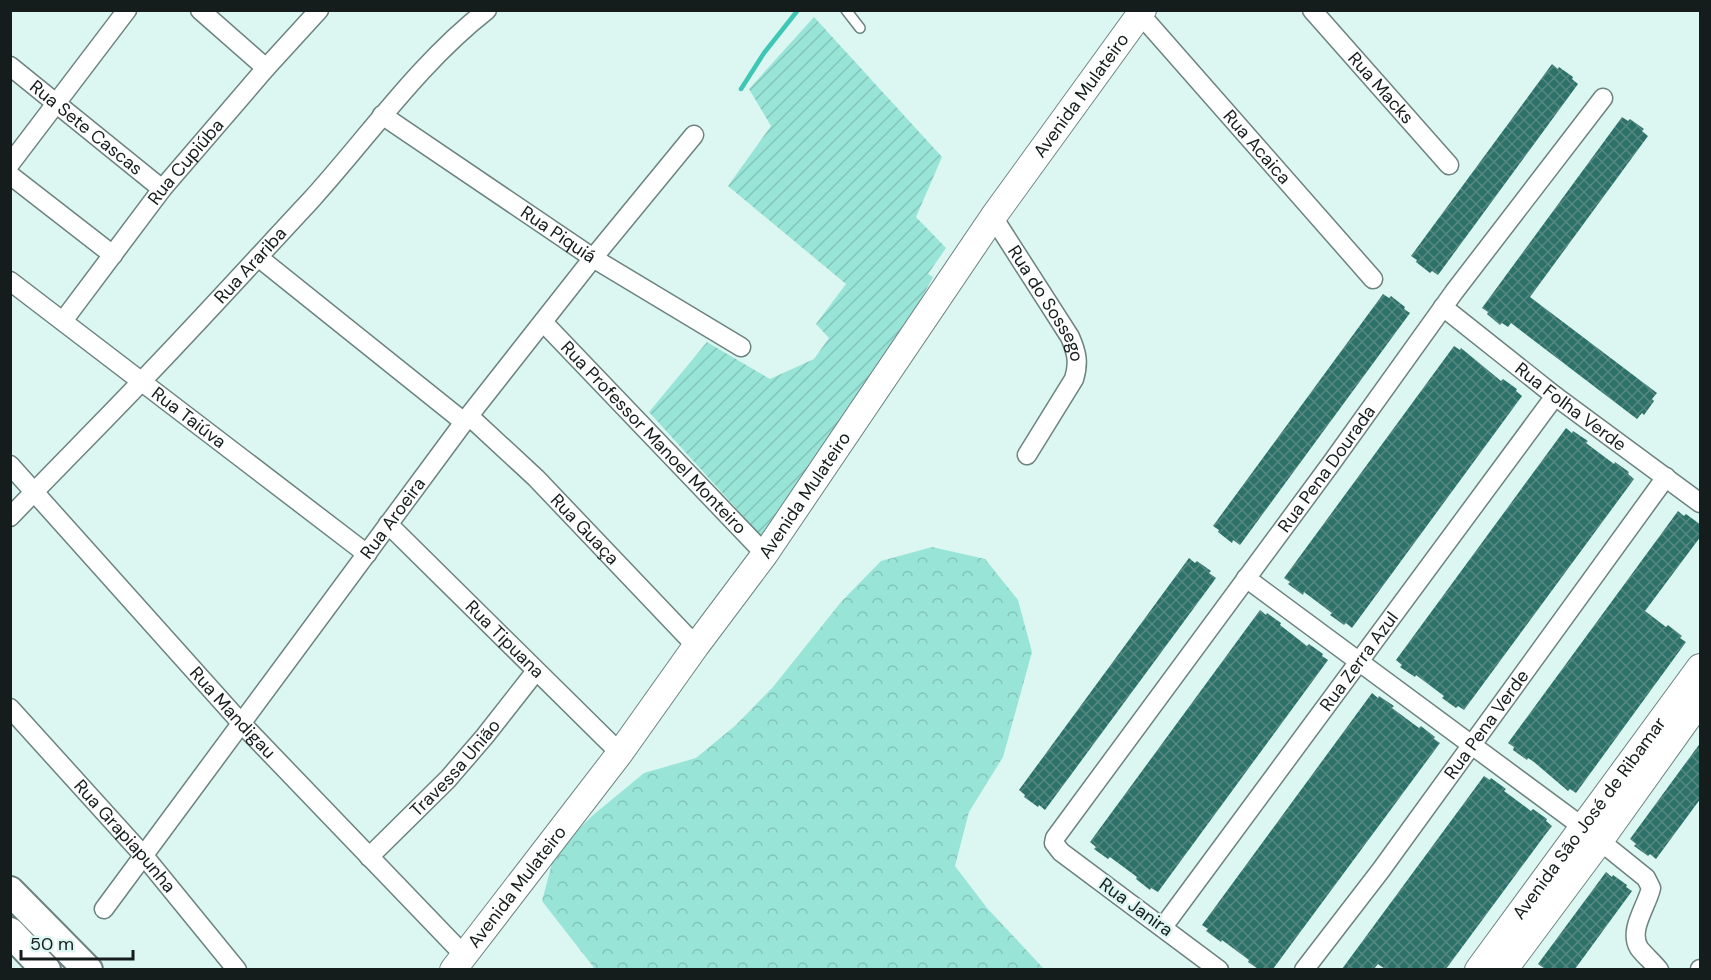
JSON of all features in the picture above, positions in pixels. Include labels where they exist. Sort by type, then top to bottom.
[{"type":"main road","points":[[10,891],[88,969]]},
{"type":"main road","points":[[10,932],[46,969]]},
{"type":"street","points":[[10,164],[127,10]]},
{"type":"street","points":[[200,10],[266,68]]},
{"type":"street","name":"Rua Cupiúba","points":[[63,321],[162,189],[319,10]]},
{"type":"street","name":"Rua Arariba","points":[[10,518],[141,383],[328,181],[432,59],[487,10]]},
{"type":"street","name":"Rua Macks","points":[[1312,10],[1449,165]]},
{"type":"street","name":"Avenida Mulateiro","points":[[458,962],[620,753],[765,554],[993,217],[1142,12]]},
{"type":"street","name":"Rua Acaica","points":[[1142,12],[1373,279]]},
{"type":"street","name":"Rua Sete Cascas","points":[[10,66],[162,189]]},
{"type":"street","name":"Rua Pena Dourada","points":[[1054,843],[1058,831],[1330,465],[1443,307],[1603,98]]},
{"type":"street","name":"Rua Piquiá","points":[[382,115],[594,258],[741,347]]},
{"type":"street","name":"Rua Aroeira","points":[[104,909],[467,419],[694,135]]},
{"type":"street","points":[[10,175],[113,255]]},
{"type":"street","name":"Rua do Sossego","points":[[993,217],[1077,351],[1078,367],[1074,380],[1028,455]]},
{"type":"street","name":"Rua Guaça","points":[[258,257],[467,419],[536,478],[696,646]]},
{"type":"street","name":"Rua Taiúva","points":[[10,281],[367,554]]},
{"type":"street","name":"Rua Folha Verde","points":[[1443,307],[1555,396],[1701,503]]},
{"type":"street","name":"Rua Professor Manoel Monteiro","points":[[543,322],[765,554]]},
{"type":"street","name":"Rua Zerra Azul","points":[[1163,927],[1555,396]]},
{"type":"street","name":"Rua Mandigau","points":[[10,465],[242,724],[369,857],[458,962]]},
{"type":"street","name":"Rua Pena Verde","points":[[1304,969],[1381,870],[1666,477]]},
{"type":"street","name":"Rua Tipuana","points":[[388,524],[620,753]]},
{"type":"street","points":[[1246,578],[1592,834],[1646,878],[1651,888],[1636,928],[1635,937],[1641,950],[1659,969]]},
{"type":"street","name":"Avenida São José de Ribamar","points":[[1504,969],[1701,667]]},
{"type":"street","name":"Travessa União","points":[[369,857],[448,779],[536,671]]},
{"type":"street","name":"Avenida São José de Ribamar","points":[[1478,969],[1701,701]]},
{"type":"street","name":"Rua Grapiapunha","points":[[10,708],[144,856],[237,969]]},
{"type":"street","name":"Rua Janira","points":[[1054,843],[1061,852],[1219,969]]},
{"type":"lane","points":[[846,10],[860,28]]},
{"type":"green space","points":[[814,17],[942,157],[916,217],[946,248],[928,274],[933,277],[919,303],[925,309],[764,539],[649,412],[707,342],[770,379],[814,359],[829,338],[816,324],[846,284],[728,186],[771,126],[749,89]]},
{"type":"green space","points":[[932,547],[985,559],[1018,600],[1032,652],[1003,757],[969,812],[955,866],[987,908],[1044,969],[595,969],[542,901],[555,852],[592,816],[644,773],[696,758],[736,725],[773,687],[841,602],[881,561]]},
{"type":"building","points":[[1552,64],[1573,77],[1572,79],[1578,84],[1438,275],[1432,271],[1430,273],[1411,256]]},
{"type":"building","points":[[1622,117],[1628,121],[1630,119],[1644,129],[1642,131],[1648,136],[1530,297],[1657,393],[1644,415],[1642,413],[1637,419],[1511,323],[1508,327],[1502,323],[1500,325],[1482,308]]},
{"type":"building","points":[[1383,294],[1389,298],[1391,296],[1410,313],[1240,545],[1233,540],[1232,543],[1213,526]]},
{"type":"building","points":[[1454,346],[1460,350],[1461,348],[1501,381],[1503,379],[1517,389],[1516,391],[1522,396],[1352,628],[1346,623],[1344,625],[1304,592],[1303,595],[1288,584],[1290,582],[1284,578]]},
{"type":"building","points":[[1566,428],[1588,441],[1586,443],[1629,472],[1628,474],[1634,479],[1464,710],[1458,706],[1456,708],[1416,675],[1415,677],[1400,667],[1402,665],[1396,660]]},
{"type":"building","points":[[1678,511],[1701,525],[1701,536],[1645,611],[1666,627],[1668,625],[1686,642],[1576,793],[1570,789],[1568,791],[1534,762],[1513,750],[1514,747],[1508,743]]},
{"type":"building","points":[[1189,558],[1211,571],[1209,573],[1216,578],[1045,810],[1039,805],[1038,807],[1024,797],[1025,795],[1019,790]]},
{"type":"building","points":[[1260,610],[1281,623],[1280,625],[1307,646],[1309,644],[1323,654],[1322,656],[1328,660],[1158,892],[1151,888],[1150,890],[1110,857],[1108,859],[1094,849],[1096,847],[1090,842]]},
{"type":"building","points":[[1372,693],[1394,706],[1392,708],[1419,728],[1421,726],[1440,743],[1273,969],[1258,969],[1222,940],[1221,942],[1206,931],[1208,929],[1202,925]]},
{"type":"building","points":[[1701,742],[1701,798],[1656,859],[1650,854],[1648,856],[1634,846],[1636,844],[1630,839]]},
{"type":"building","points":[[1484,776],[1490,780],[1491,778],[1506,789],[1504,791],[1531,811],[1533,809],[1547,819],[1546,821],[1552,826],[1446,969],[1385,969],[1378,964],[1374,969],[1342,969]]},
{"type":"building","points":[[1606,872],[1627,885],[1626,887],[1632,891],[1575,969],[1545,969],[1538,964]]},
{"type":"waterway","points":[[741,89],[764,53],[798,10]]}]
